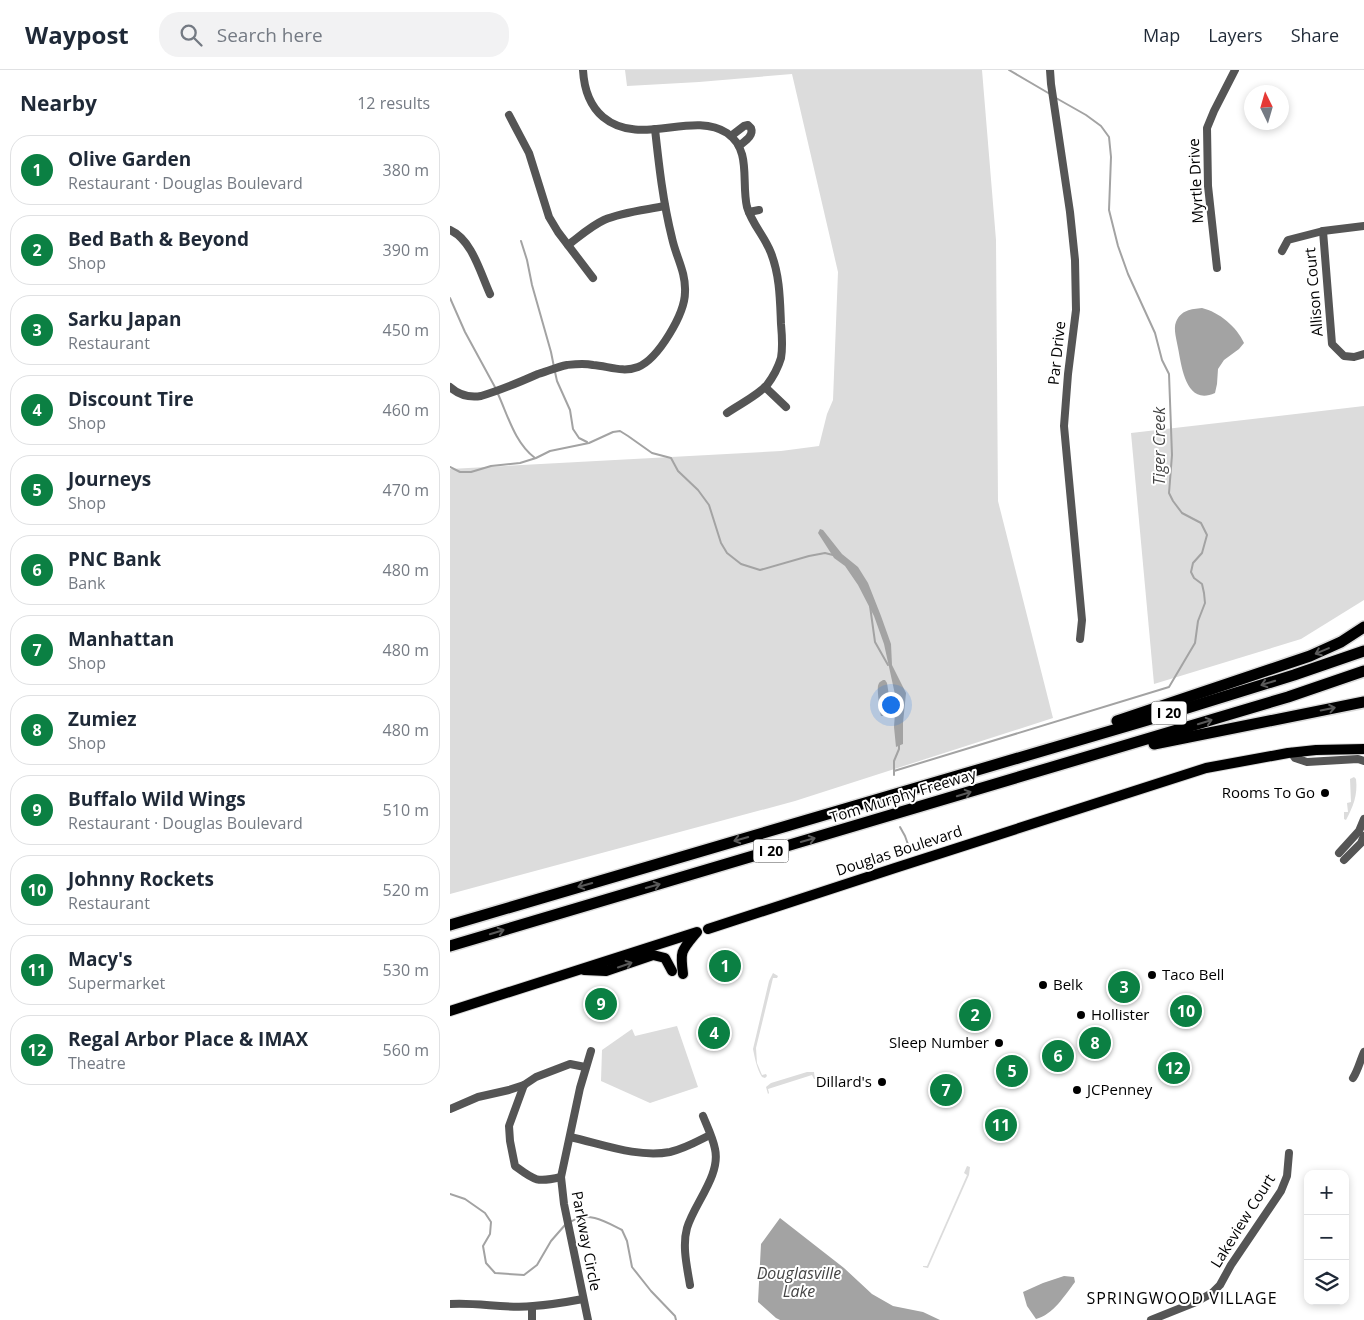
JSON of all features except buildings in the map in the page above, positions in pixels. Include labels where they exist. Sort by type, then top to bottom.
[{"type":"highway","points":[[972,772],[1310,656],[1341,642],[1364,626]]},
{"type":"highway","name":"Tom Murphy Freeway","points":[[450,925],[1256,687],[1364,651]]},
{"type":"highway","name":"Tom Murphy Freeway","points":[[450,946],[1288,697],[1364,671]]},
{"type":"highway","points":[[1091,756],[1364,702]]},
{"type":"main road","name":"Douglas Boulevard","points":[[708,929],[1198,770],[1291,752],[1364,750]]},
{"type":"main road","name":"Douglas Boulevard","points":[[450,1011],[697,932]]},
{"type":"main road","points":[[683,974],[681,957],[684,947],[697,932]]},
{"type":"main road","points":[[578,970],[606,971],[653,955],[665,958],[672,971]]},
{"type":"street","points":[[583,70],[587,94],[594,106],[611,123],[637,130],[708,126],[718,128],[731,136],[740,146],[745,168],[746,199],[749,212],[771,253],[776,268],[782,352],[778,368],[765,387],[727,413]]},
{"type":"street","name":"Par Drive","points":[[1050,70],[1076,260],[1076,310],[1064,426],[1082,620],[1080,639]]},
{"type":"street","name":"Myrtle Drive","points":[[1217,268],[1208,186],[1207,128],[1236,70]]},
{"type":"street","points":[[509,115],[529,154],[549,218],[593,278]]},
{"type":"street","points":[[731,136],[744,126],[748,125],[751,128],[751,136],[740,146]]},
{"type":"street","points":[[450,388],[464,396],[476,396],[564,365],[584,364],[628,370],[638,367],[650,359],[676,322],[685,296],[684,273],[672,238],[665,206],[656,129]]},
{"type":"street","points":[[568,244],[604,220],[665,206]]},
{"type":"street","points":[[749,212],[759,210]]},
{"type":"street","points":[[1282,251],[1288,240],[1323,231],[1364,226]]},
{"type":"street","points":[[450,230],[459,235],[468,245],[490,294]]},
{"type":"street","name":"Allison Court","points":[[1323,231],[1332,344],[1344,356],[1354,357],[1364,354]]},
{"type":"street","points":[[765,387],[786,407]]},
{"type":"street","points":[[1291,752],[1295,758],[1306,762],[1351,759],[1364,761]]},
{"type":"street","points":[[1339,853],[1359,831],[1364,819]]},
{"type":"street","points":[[1344,860],[1364,836]]},
{"type":"street","name":"Douglas Boulevard","points":[[697,932],[708,929]]},
{"type":"street","name":"Parkway Circle","points":[[588,1320],[564,1204],[561,1177],[585,1067],[591,1051]]},
{"type":"street","points":[[1353,1078],[1362,1065],[1364,1052]]},
{"type":"street","points":[[450,1109],[478,1097],[524,1085],[536,1077],[570,1064],[585,1067]]},
{"type":"street","points":[[524,1085],[509,1126],[515,1166],[535,1180],[545,1181],[561,1177]]},
{"type":"street","points":[[690,1286],[684,1242],[687,1227],[716,1162],[715,1148],[703,1116]]},
{"type":"street","points":[[570,1137],[632,1152],[649,1154],[672,1152],[710,1135]]},
{"type":"street","name":"Lakeview Court","points":[[1151,1320],[1196,1302],[1220,1285],[1231,1264],[1281,1191],[1287,1176],[1289,1153]]},
{"type":"street","points":[[450,1297],[450,1304],[472,1303],[532,1307],[583,1299]]},
{"type":"street","points":[[532,1307],[532,1320]]},
{"type":"shaded area","points":[[625,70],[982,70],[996,240],[998,501],[1053,718],[795,801],[450,894],[450,469],[781,451],[819,446],[827,414],[833,400],[838,272],[792,74],[627,86]]},
{"type":"shaded area","points":[[1364,406],[1364,600],[1301,639],[1154,684],[1131,433]]},
{"type":"shaded area","points":[[1354,777],[1356,779],[1356,796],[1346,820],[1344,819],[1344,812],[1348,812],[1347,803],[1351,802],[1350,779]]},
{"type":"shaded area","points":[[773,973],[778,976],[773,978],[756,1048],[757,1063],[762,1075],[766,1074],[765,1078],[762,1077],[759,1071],[753,1049],[769,981]]},
{"type":"shaded area","points":[[677,1026],[698,1087],[650,1103],[601,1081],[602,1050],[632,1029],[635,1036]]},
{"type":"shaded area","points":[[807,1072],[814,1072],[815,1079],[812,1075],[768,1089],[768,1094],[766,1087],[771,1083]]},
{"type":"shaded area","points":[[967,1166],[970,1167],[969,1175],[928,1268],[923,1267],[927,1266],[967,1175],[964,1173]]},
{"type":"water","points":[[1202,308],[1215,313],[1227,321],[1237,331],[1244,343],[1224,360],[1218,369],[1215,393],[1205,396],[1192,390],[1187,383],[1181,365],[1175,328],[1176,322],[1181,315],[1190,310]]},
{"type":"water","points":[[820,529],[823,530],[842,554],[858,567],[868,583],[891,644],[892,665],[906,693],[903,744],[896,747],[894,727],[896,699],[884,644],[874,616],[858,585],[845,566],[834,558],[818,533]]},
{"type":"water","points":[[883,680],[887,683],[890,702],[890,715],[888,716],[881,716],[879,706],[878,686]]},
{"type":"water","name":"Douglasville Lake","points":[[780,1218],[844,1268],[872,1294],[893,1306],[923,1312],[940,1320],[780,1320],[776,1318],[758,1302],[761,1244]]},
{"type":"water","points":[[1064,1276],[1074,1277],[1075,1282],[1053,1309],[1036,1319],[1027,1306],[1023,1292]]},
{"type":"waterway","name":"Tiger Creek","points":[[1009,70],[1050,94]]},
{"type":"waterway","name":"Tiger Creek","points":[[894,771],[1169,687],[1195,643],[1198,621],[1205,603],[1202,584],[1194,578],[1191,572],[1193,563],[1202,553],[1207,535],[1201,523],[1182,513],[1169,493],[1172,455],[1169,374],[1162,360],[1155,333],[1128,274],[1118,246],[1109,210],[1111,157],[1109,137],[1101,126],[1056,98]]},
{"type":"waterway","points":[[521,241],[554,367]]},
{"type":"waterway","points":[[450,298],[465,332],[496,389]]},
{"type":"waterway","points":[[555,372],[570,410],[573,429],[579,438],[587,442]]},
{"type":"waterway","points":[[498,394],[517,437],[535,458]]},
{"type":"waterway","points":[[450,467],[460,472],[471,472],[491,466],[520,463],[550,451],[589,443],[613,432],[620,431],[652,453],[671,458],[678,471],[698,490],[709,505],[721,543],[727,553],[741,564],[760,570],[809,556],[825,553],[833,555]]},
{"type":"waterway","points":[[870,606],[875,642],[888,665]]},
{"type":"waterway","points":[[894,775],[894,761],[899,744]]},
{"type":"waterway","points":[[900,827],[910,850]]},
{"type":"waterway","points":[[450,1194],[465,1199],[485,1213],[491,1222],[490,1234],[483,1246],[486,1263],[495,1273],[524,1275],[537,1265],[551,1241],[565,1225]]},
{"type":"waterway","points":[[572,1221],[578,1218],[591,1217],[622,1230],[627,1241],[632,1267],[651,1291],[675,1316],[676,1320]]},
{"type":"place","name":"Rooms To Go","points":[[1325,793]]},
{"type":"place","name":"Olive Garden","points":[[725,966]]},
{"type":"place","name":"Taco Bell","points":[[1152,975]]},
{"type":"place","name":"Belk","points":[[1043,985]]},
{"type":"place","name":"Sarku Japan","points":[[1124,987]]},
{"type":"place","name":"Buffalo Wild Wings","points":[[601,1004]]},
{"type":"place","name":"Johnny Rockets","points":[[1186,1011]]},
{"type":"place","name":"Bed Bath & Beyond","points":[[975,1015]]},
{"type":"place","name":"Hollister","points":[[1081,1015]]},
{"type":"place","name":"Discount Tire","points":[[714,1033]]},
{"type":"place","name":"Sleep Number","points":[[999,1043]]},
{"type":"place","name":"Zumiez","points":[[1095,1043]]},
{"type":"place","name":"PNC Bank","points":[[1058,1056]]},
{"type":"place","name":"Regal Arbor Place & IMAX","points":[[1174,1068]]},
{"type":"place","name":"Journeys","points":[[1012,1071]]},
{"type":"place","name":"Dillard's","points":[[882,1082]]},
{"type":"place","name":"Manhattan","points":[[946,1090]]},
{"type":"place","name":"JCPenney","points":[[1077,1090]]},
{"type":"place","name":"Macy's","points":[[1001,1125]]},
{"type":"district","name":"SPRINGWOOD VILLAGE","points":[[1182,1298]]}]
